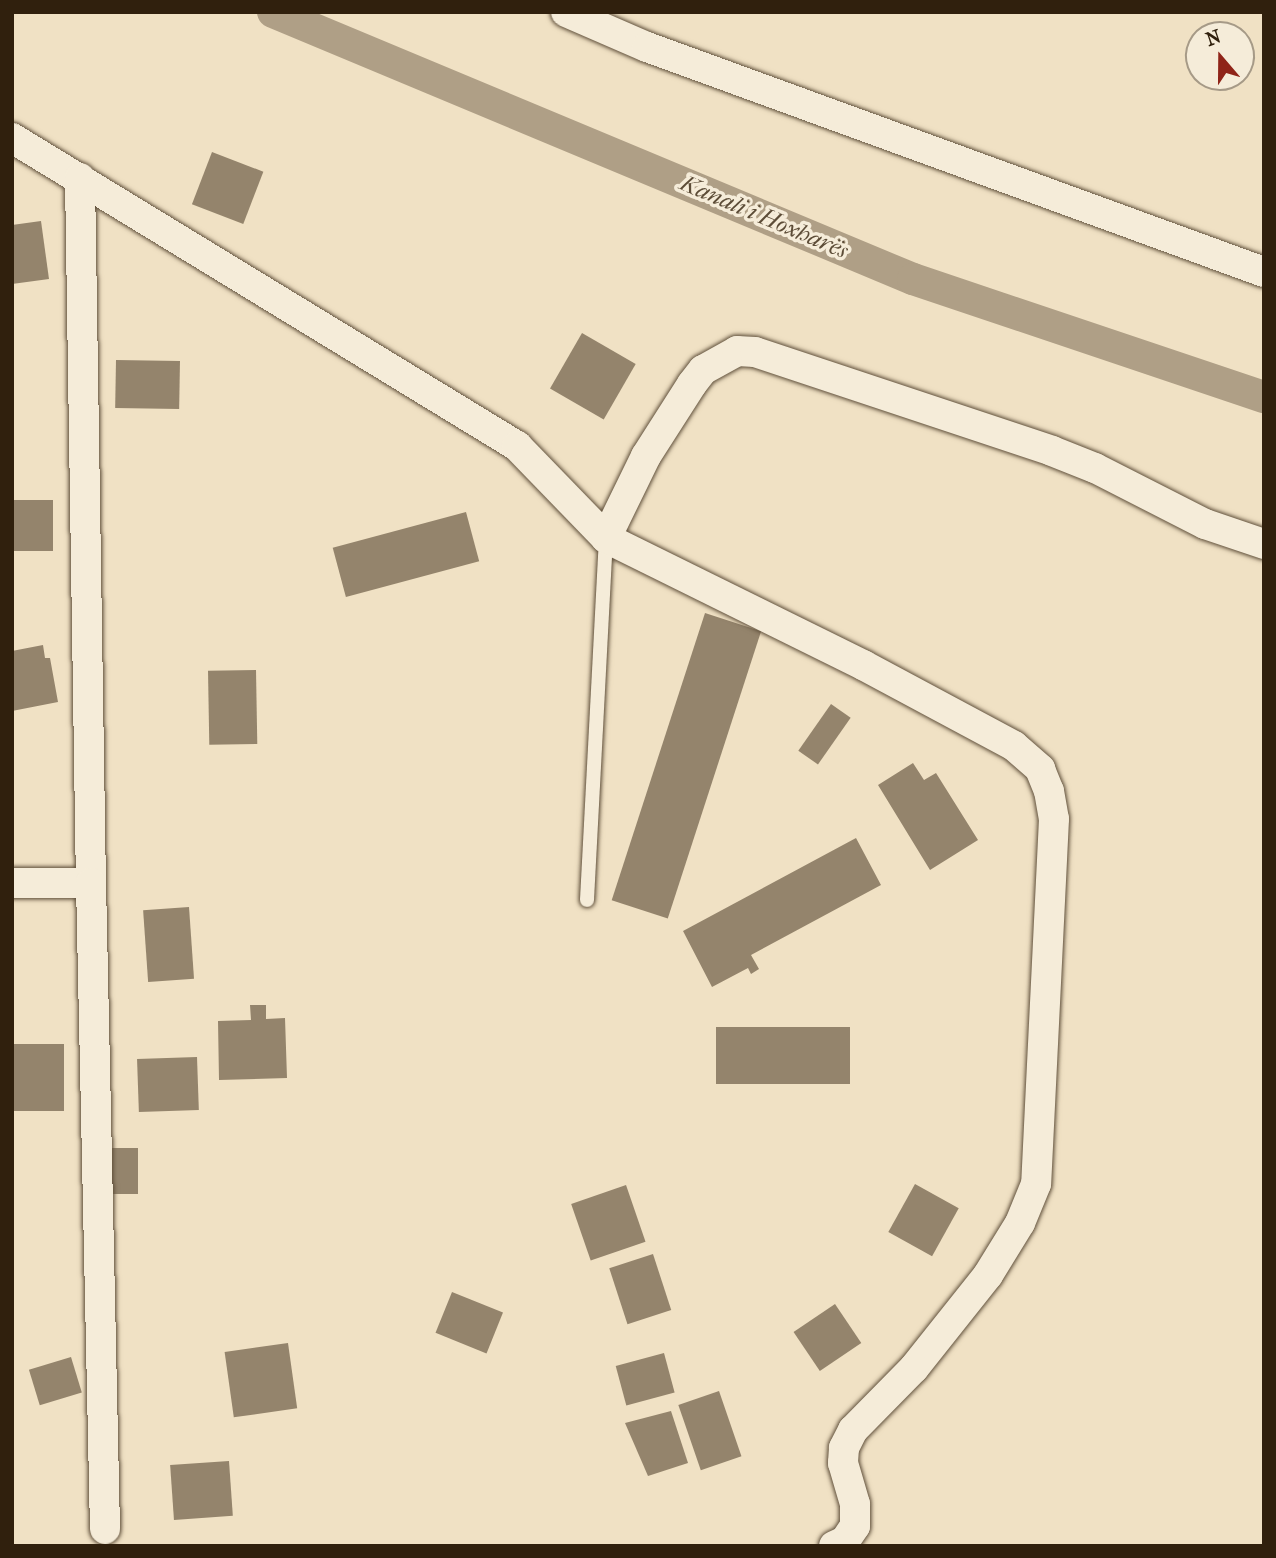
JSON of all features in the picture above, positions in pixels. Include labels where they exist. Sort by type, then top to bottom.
[{"type":"street","points":[[566,12],[647,47],[1264,272]]},
{"type":"street","points":[[12,138],[516,446],[606,538],[1014,746],[1040,769],[1049,790],[1054,819],[1036,1184],[1020,1223],[989,1275],[914,1368],[853,1430],[844,1448],[843,1463],[855,1504],[855,1526],[845,1541],[834,1546]]},
{"type":"street","points":[[80,178],[105,1529]]},
{"type":"street","points":[[606,538],[646,456],[692,384],[703,370],[737,351],[755,352],[1052,452],[1095,468],[1205,524],[1264,544]]},
{"type":"street","points":[[12,883],[91,883]]},
{"type":"lane","points":[[587,900],[606,538]]},
{"type":"building","points":[[212,152],[263,172],[243,224],[192,204]]},
{"type":"building","points":[[41,221],[49,279],[12,284],[12,225]]},
{"type":"building","points":[[582,333],[636,364],[604,419],[550,388]]},
{"type":"building","points":[[116,360],[180,361],[179,409],[115,408]]},
{"type":"building","points":[[12,500],[53,500],[53,551],[12,551]]},
{"type":"building","points":[[466,512],[479,561],[346,597],[333,548]]},
{"type":"building","points":[[705,613],[761,631],[668,918],[612,900]]},
{"type":"building","points":[[43,645],[45,658],[50,658],[58,702],[12,711],[12,651]]},
{"type":"building","points":[[256,670],[257,744],[209,745],[208,671]]},
{"type":"building","points":[[831,704],[851,718],[818,764],[798,751]]},
{"type":"building","points":[[913,763],[924,780],[936,773],[978,840],[930,870],[878,785]]},
{"type":"building","points":[[856,838],[881,885],[751,955],[759,969],[751,974],[748,968],[712,987],[683,931]]},
{"type":"building","points":[[189,907],[194,979],[148,982],[143,910]]},
{"type":"building","points":[[250,1005],[266,1005],[266,1019],[285,1018],[287,1078],[219,1080],[218,1021],[251,1020]]},
{"type":"building","points":[[716,1027],[850,1027],[850,1084],[716,1084]]},
{"type":"building","points":[[12,1044],[64,1044],[64,1111],[12,1111]]},
{"type":"building","points":[[197,1057],[199,1110],[139,1112],[137,1059]]},
{"type":"building","points":[[107,1148],[138,1148],[138,1194],[107,1194]]},
{"type":"building","points":[[915,1184],[959,1208],[932,1256],[888,1232]]},
{"type":"building","points":[[626,1185],[646,1242],[591,1261],[571,1204]]},
{"type":"building","points":[[653,1254],[671,1310],[627,1324],[609,1268]]},
{"type":"building","points":[[452,1292],[503,1313],[487,1353],[436,1333]]},
{"type":"building","points":[[835,1304],[861,1343],[820,1371],[794,1332]]},
{"type":"building","points":[[288,1343],[297,1408],[234,1417],[225,1352]]},
{"type":"building","points":[[664,1353],[675,1393],[626,1406],[616,1366]]},
{"type":"building","points":[[71,1357],[82,1392],[40,1405],[29,1370]]},
{"type":"building","points":[[719,1391],[741,1456],[701,1470],[678,1405]]},
{"type":"building","points":[[671,1411],[688,1463],[648,1476],[625,1423]]},
{"type":"building","points":[[229,1461],[233,1516],[174,1520],[170,1465]]},
{"type":"waterway","name":"Kanali i Hoxharës","points":[[273,12],[913,279],[1264,397]]}]
